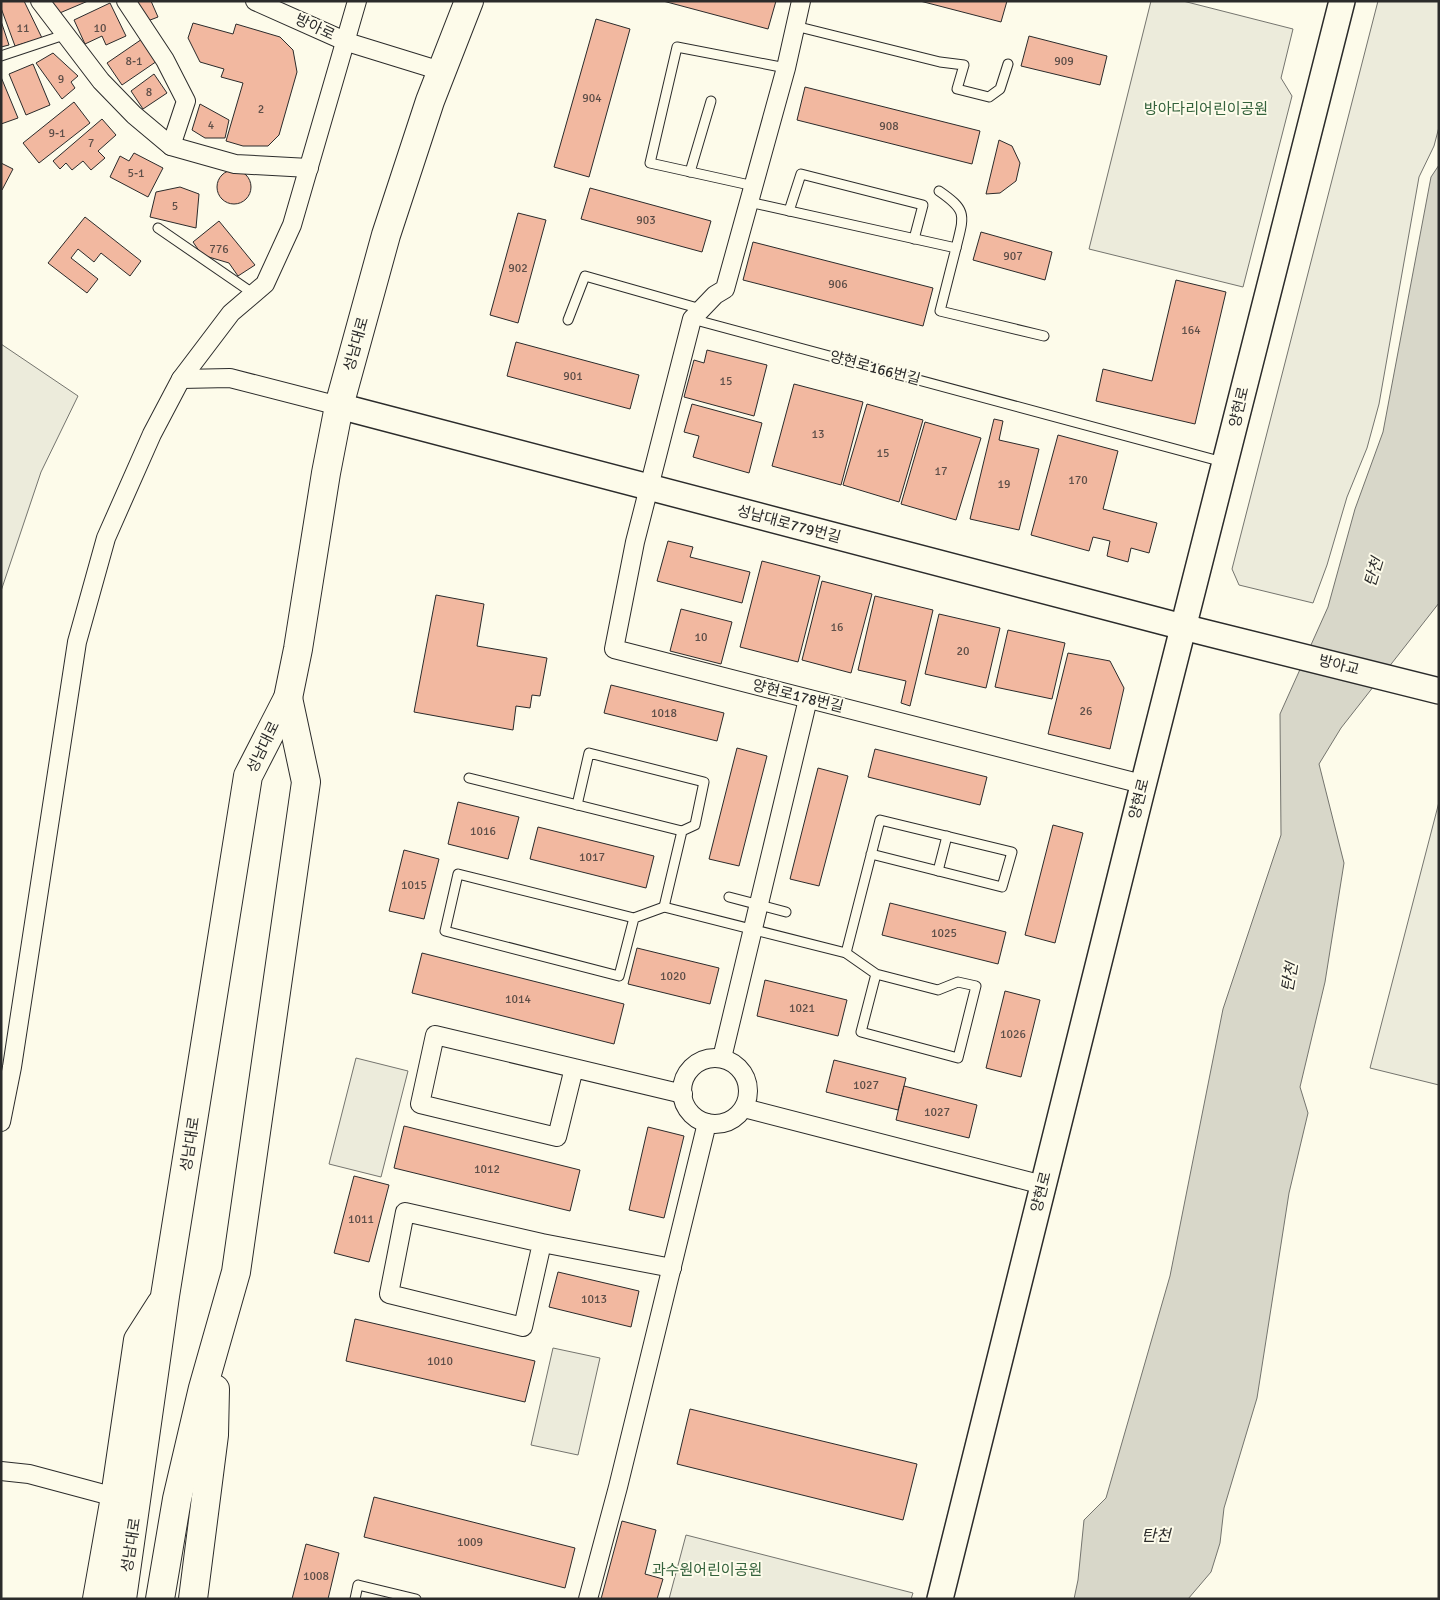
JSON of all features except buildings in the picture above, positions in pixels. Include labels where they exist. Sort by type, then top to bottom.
[{"type":"main road","name":"성남대로","points":[[122,1599],[165,1296],[248,776],[288,698],[339,406],[386,235],[441,71],[469,1]]},
{"type":"main road","name":"양현로","points":[[940,1599],[1142,784],[1226,463],[1342,1]]},
{"type":"main road","name":"성남대로779번길","points":[[339,406],[1183,627],[1239,640]]},
{"type":"main road","name":"방아교","points":[[1239,640],[1439,691]]},
{"type":"main road","name":"성남대로","points":[[160,1599],[177,1499],[203,1388],[236,1272],[306,782],[288,698]]},
{"type":"main road","points":[[97,1599],[115,1497],[138,1340],[165,1296]]},
{"type":"main road","points":[[193,1599],[214,1435],[217,1342]]},
{"type":"street","points":[[40,1],[102,81],[134,115],[171,146],[235,164],[309,168]]},
{"type":"street","points":[[126,1],[165,60],[186,101],[171,146]]},
{"type":"street","name":"방아로","points":[[255,1],[347,42],[441,71]]},
{"type":"street","points":[[1,1122],[12,1066],[77,642],[106,538],[152,434],[181,379],[231,314],[265,284],[292,225],[347,42],[357,1]]},
{"type":"street","points":[[650,488],[696,314],[714,295],[725,289],[786,68],[801,1]]},
{"type":"street","points":[[181,379],[230,378],[339,406]]},
{"type":"street","name":"양현로178번길","points":[[650,488],[635,542],[614,649],[1142,784]]},
{"type":"street","points":[[722,1058],[808,699]]},
{"type":"street","points":[[574,1068],[557,1137],[420,1104],[435,1035],[574,1068],[683,1094]]},
{"type":"street","points":[[722,1058],[732,1062],[746,1077],[748,1098],[744,1108],[728,1122],[707,1123],[696,1118],[688,1110],[683,1094],[684,1078],[690,1068],[705,1059],[722,1058]]},
{"type":"street","points":[[744,1108],[1042,1186]]},
{"type":"street","points":[[588,1599],[618,1487],[707,1123]]},
{"type":"street","points":[[542,1243],[522,1327],[389,1294],[406,1212],[542,1243],[672,1268]]},
{"type":"street","points":[[1,1471],[29,1474],[115,1497]]},
{"type":"lane","points":[[796,26],[940,62],[964,65],[957,89],[989,97],[1000,89],[1008,64]]},
{"type":"lane","points":[[1,56],[67,34]]},
{"type":"lane","points":[[786,68],[677,47],[650,163],[690,172],[751,194],[789,211],[956,248]]},
{"type":"lane","points":[[690,172],[711,102]]},
{"type":"lane","points":[[789,211],[801,174],[923,204],[914,239]]},
{"type":"lane","points":[[939,191],[958,204],[962,214],[956,248],[940,312],[1044,336]]},
{"type":"lane","points":[[158,228],[254,294]]},
{"type":"lane","name":"양현로166번길","points":[[568,320],[585,276],[696,314],[1226,463]]},
{"type":"lane","points":[[469,778],[577,805],[682,831],[695,825],[704,782],[589,753],[577,805]]},
{"type":"lane","points":[[846,953],[871,854],[880,820],[1012,852],[1002,887],[871,854]]},
{"type":"lane","points":[[664,906],[682,831]]},
{"type":"lane","points":[[938,871],[947,836]]},
{"type":"lane","points":[[634,918],[619,976],[445,932],[458,874],[634,918],[664,906],[846,953],[876,974],[938,990],[958,982],[976,986],[958,1058],[861,1032],[876,974]]},
{"type":"lane","points":[[729,897],[786,912]]},
{"type":"lane","points":[[355,1599],[358,1585],[416,1599]]},
{"type":"green space","name":"방아다리어린이공원","points":[[1151,1],[1183,1],[1293,29],[1281,78],[1292,96],[1243,287],[1089,249]]},
{"type":"green space","points":[[1378,1],[1439,1],[1439,127],[1434,146],[1419,177],[1379,404],[1367,448],[1347,497],[1327,565],[1313,603],[1239,585],[1232,569]]},
{"type":"green space","points":[[1,344],[78,396],[41,472],[1,591]]},
{"type":"green space","points":[[1439,802],[1439,1085],[1370,1068]]},
{"type":"green space","points":[[356,1058],[408,1071],[381,1177],[329,1164]]},
{"type":"green space","points":[[553,1348],[600,1358],[578,1455],[531,1445]]},
{"type":"green space","name":"과수원어린이공원","points":[[686,1535],[913,1593],[911,1599],[669,1599]]},
{"type":"water","name":"탄천","points":[[1439,165],[1439,603],[1341,728],[1319,764],[1344,863],[1325,982],[1300,1087],[1308,1113],[1289,1193],[1257,1398],[1224,1508],[1220,1543],[1211,1572],[1188,1599],[1074,1599],[1078,1580],[1084,1520],[1106,1498],[1170,1276],[1223,1009],[1281,835],[1280,714],[1328,607],[1355,509],[1383,432],[1431,177]]}]
